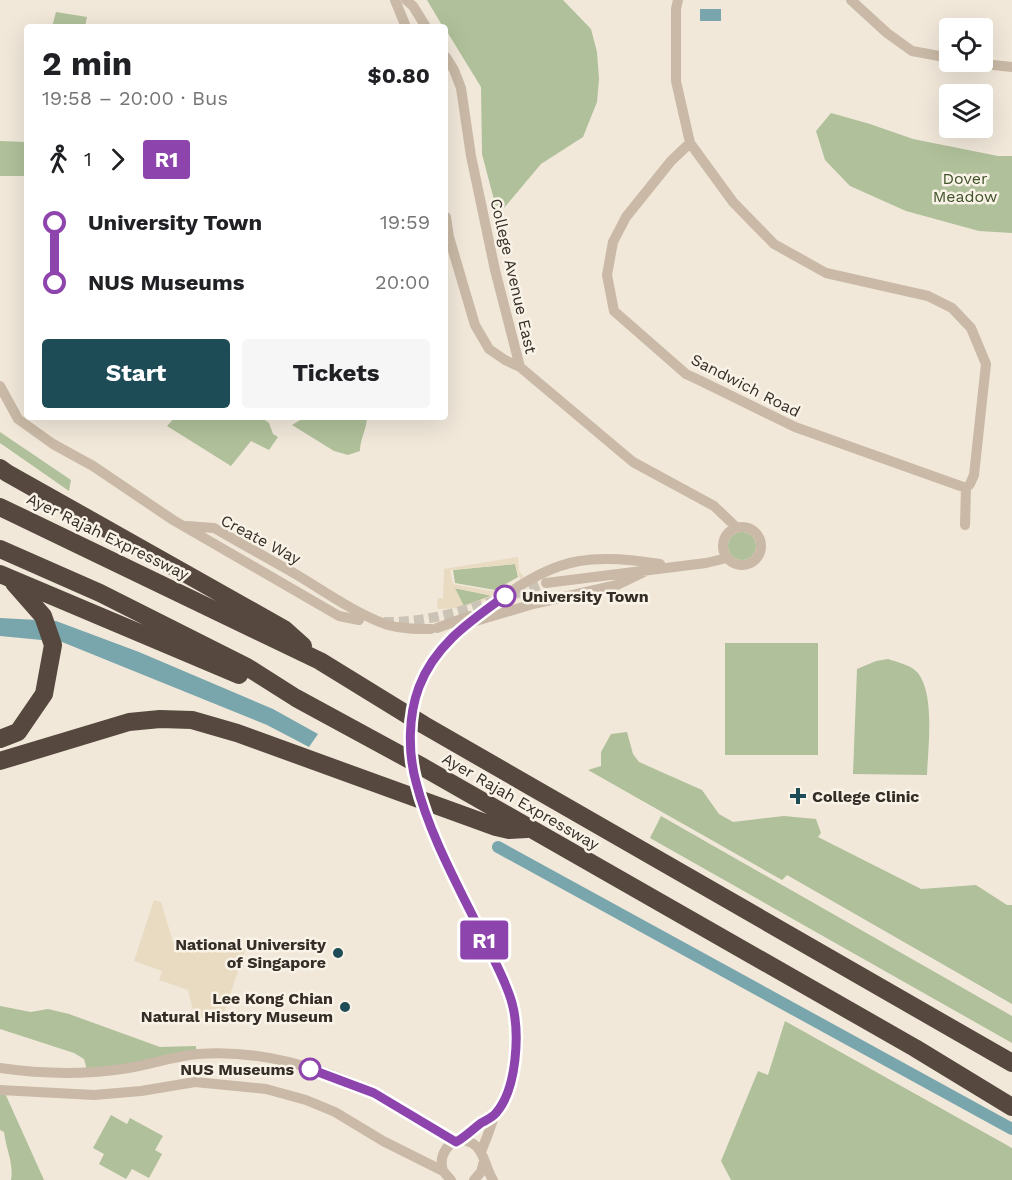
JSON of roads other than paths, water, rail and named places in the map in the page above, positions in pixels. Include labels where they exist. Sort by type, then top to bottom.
[{"type":"highway","points":[[0,468],[284,629],[320,661]]},
{"type":"highway","name":"Ayer Rajah Expressway","points":[[5,507],[320,661],[424,725],[1012,1063]]},
{"type":"highway","name":"Ayer Rajah Expressway","points":[[0,549],[100,593],[247,667],[296,698],[421,766],[915,1048],[1012,1107]]},
{"type":"highway","points":[[5,577],[296,698]]},
{"type":"highway","points":[[0,739],[18,732],[44,694],[53,645],[43,615],[5,577]]},
{"type":"highway","points":[[0,761],[129,722],[160,719],[192,720],[248,737],[502,828],[517,830],[528,828]]},
{"type":"street","points":[[395,0],[405,24]]},
{"type":"street","points":[[406,0],[413,6],[424,24]]},
{"type":"street","points":[[678,0],[676,81],[690,143],[733,202],[774,244],[826,273],[928,296],[952,308],[971,328],[986,364],[974,475],[966,488],[964,525]]},
{"type":"street","points":[[851,0],[887,33],[912,51],[939,56]]},
{"type":"street","name":"College Avenue East","points":[[448,60],[461,88],[471,156],[495,270],[520,367]]},
{"type":"street","points":[[993,65],[1012,67]]},
{"type":"street","name":"Sandwich Road","points":[[690,143],[671,160],[650,185],[626,217],[613,242],[607,275],[614,311],[686,374],[795,427],[966,488]]},
{"type":"street","name":"College Avenue East","points":[[448,230],[475,325],[489,349],[520,367]]},
{"type":"street","points":[[520,367],[633,462],[714,506],[736,527]]},
{"type":"street","points":[[0,386],[14,414],[23,423],[184,526]]},
{"type":"street","name":"Create Way","points":[[184,526],[214,528],[367,616],[390,626],[410,629],[434,628],[464,619],[483,606],[505,596]]},
{"type":"street","name":"Create Way","points":[[184,526],[339,615],[359,621]]},
{"type":"street","points":[[736,527],[747,527],[756,533],[761,542],[760,552],[754,561],[743,565],[731,562],[727,558],[722,546],[726,534],[736,527]]},
{"type":"street","points":[[474,1180],[481,1172],[483,1156],[495,1115],[505,1098],[513,1070],[517,1029],[512,1003],[498,966],[432,831],[415,781],[411,718],[418,689],[430,664],[451,637],[527,580],[551,567],[578,561],[626,558],[675,567]]},
{"type":"street","points":[[546,583],[706,563],[727,558]]},
{"type":"street","points":[[466,624],[533,604],[591,592],[625,582],[650,569]]},
{"type":"street","points":[[0,1068],[49,1074],[88,1074],[125,1069],[196,1054],[258,1055],[304,1066],[374,1093],[474,1144],[483,1156],[493,1180]]},
{"type":"street","points":[[1,1087],[94,1095],[141,1091],[195,1082],[256,1087],[306,1100],[335,1112],[443,1172],[451,1180]]},
{"type":"street","points":[[443,1172],[441,1161],[444,1151],[495,1115]]},
{"type":"water","points":[[700,9],[721,9],[721,21],[700,21]]},
{"type":"water","points":[[0,618],[56,621],[139,652],[273,709],[318,734],[309,747],[267,725],[62,642],[0,636]]},
{"type":"waterway","points":[[498,847],[1012,1129]]},
{"type":"tunnel","points":[[384,622],[446,615],[546,583]]},
{"type":"place","name":"University Town","points":[[505,596]]},
{"type":"place","name":"College Clinic","points":[[798,796]]},
{"type":"place","name":"National University of Singapore","points":[[338,953]]},
{"type":"place","name":"Lee Kong Chian Natural History Museum","points":[[345,1007]]},
{"type":"place","name":"NUS Museums","points":[[310,1069]]},
{"type":"park label","name":"Dover Meadow","points":[[965,187]]}]
